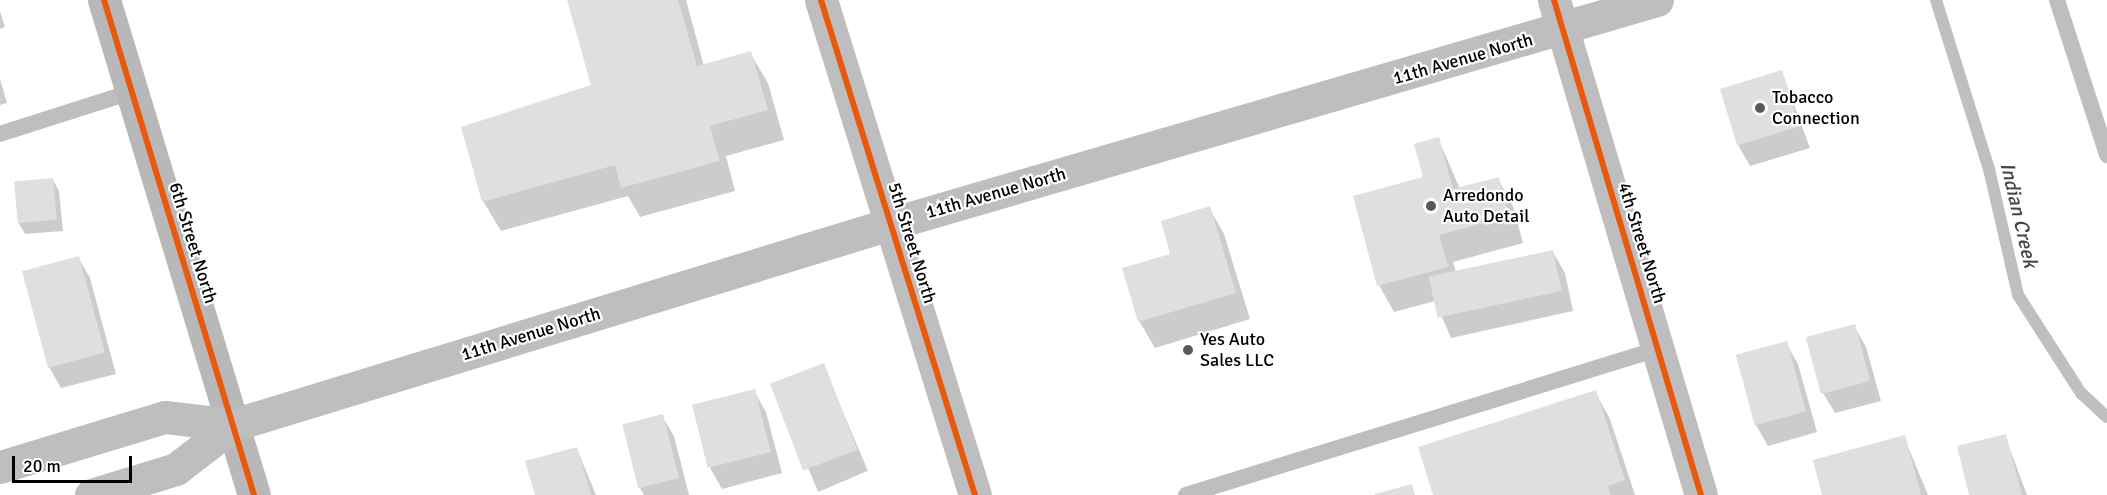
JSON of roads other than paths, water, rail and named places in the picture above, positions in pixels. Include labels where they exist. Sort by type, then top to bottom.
[{"type":"main road","name":"5th Street North","points":[[821,0],[975,495]]},
{"type":"main road","name":"11th Avenue North","points":[[91,495],[176,469],[233,424],[890,224],[1559,15],[1657,0]]},
{"type":"main road","name":"4th Street North","points":[[1559,15],[1701,495]]},
{"type":"main road","name":"11th Avenue North","points":[[0,467],[165,417],[233,424]]},
{"type":"street","name":"6th Street North","points":[[104,0],[254,495]]},
{"type":"lane","points":[[2057,0],[2107,155]]},
{"type":"lane","points":[[0,134],[132,92]]},
{"type":"lane","points":[[1186,495],[1658,349]]},
{"type":"waterway","name":"Indian Creek","points":[[1936,0],[1989,169],[2018,295],[2081,393],[2107,417]]},
{"type":"place","name":"Tobacco Connection","points":[[1760,108]]},
{"type":"place","name":"Arredondo Auto Detail","points":[[1431,206]]},
{"type":"place","name":"Yes Auto Sales LLC","points":[[1188,350]]}]
